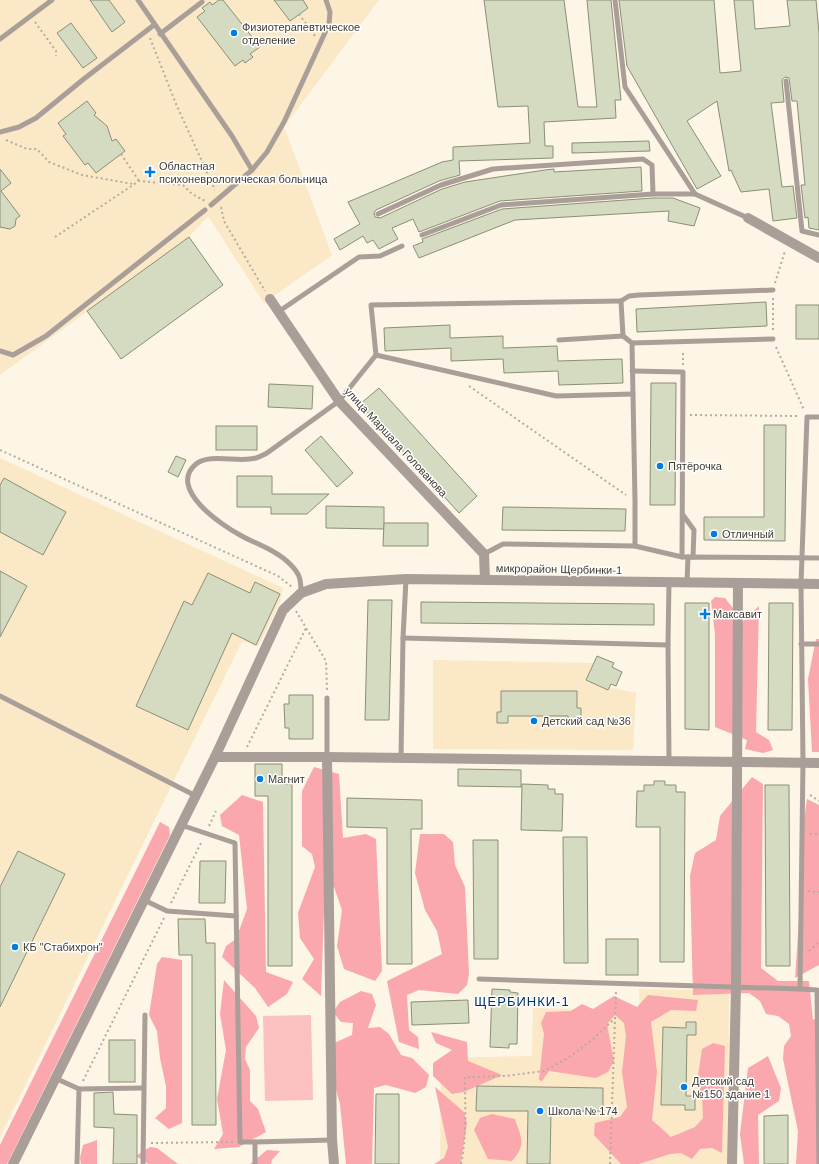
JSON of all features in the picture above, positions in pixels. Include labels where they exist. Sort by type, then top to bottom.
[{"type":"street","points":[[748,218],[819,258]]},
{"type":"street","name":"улица Маршала Голованова","points":[[270,299],[339,401],[484,554]]},
{"type":"street","points":[[484,554],[485,580]]},
{"type":"street","name":"микрорайон Щербинки-1","points":[[301,593],[326,584],[406,579],[819,584]]},
{"type":"street","points":[[732,1164],[736,987],[738,584]]},
{"type":"street","points":[[13,1164],[196,796],[284,610],[301,593]]},
{"type":"street","points":[[215,757],[819,763]]},
{"type":"street","points":[[328,757],[332,1140],[334,1164]]},
{"type":"lane","points":[[0,39],[52,0]]},
{"type":"lane","points":[[138,0],[160,34],[232,136],[252,170]]},
{"type":"lane","points":[[211,205],[252,170],[266,152],[284,122],[329,24],[330,12],[326,0]]},
{"type":"lane","points":[[615,0],[624,87],[695,194]]},
{"type":"lane","points":[[160,34],[202,2]]},
{"type":"lane","points":[[0,132],[19,127],[36,118],[154,25]]},
{"type":"lane","points":[[786,81],[802,231],[819,235]]},
{"type":"lane","points":[[378,214],[441,185],[493,169],[644,159],[652,165],[653,194]]},
{"type":"lane","points":[[422,235],[501,205],[653,194],[695,194],[748,218]]},
{"type":"lane","points":[[0,351],[14,355],[46,336],[205,210]]},
{"type":"lane","points":[[278,312],[359,257],[380,256],[402,246]]},
{"type":"lane","points":[[301,593],[299,574],[289,562],[276,552],[239,535],[215,518],[202,507],[190,493],[187,479],[189,472],[196,464],[203,460],[247,460],[261,457],[339,401],[376,355],[371,306],[621,301],[629,296],[639,295],[773,290]]},
{"type":"lane","points":[[621,301],[623,336]]},
{"type":"lane","points":[[559,340],[623,336],[632,343],[773,339]]},
{"type":"lane","points":[[632,343],[635,546]]},
{"type":"lane","points":[[376,355],[556,396],[633,394]]},
{"type":"lane","points":[[632,372],[683,372],[683,515],[688,557],[687,582]]},
{"type":"lane","points":[[800,989],[803,762],[801,584],[807,417],[819,417]]},
{"type":"lane","points":[[683,515],[694,530],[688,557]]},
{"type":"lane","points":[[484,554],[503,544],[635,546],[688,557],[819,558]]},
{"type":"lane","points":[[401,758],[403,638],[406,579]]},
{"type":"lane","points":[[669,761],[668,644],[670,582]]},
{"type":"lane","points":[[403,638],[668,644]]},
{"type":"lane","points":[[802,644],[819,644]]},
{"type":"lane","points":[[0,696],[196,796]]},
{"type":"lane","points":[[327,698],[328,757]]},
{"type":"lane","points":[[181,825],[235,843],[240,1142],[332,1140]]},
{"type":"lane","points":[[144,900],[167,911],[236,916]]},
{"type":"lane","points":[[479,979],[817,990],[819,1164]]},
{"type":"lane","points":[[143,1164],[145,1015]]},
{"type":"lane","points":[[55,1078],[79,1089],[143,1088]]},
{"type":"lane","points":[[77,1164],[79,1089]]},
{"type":"lane","points":[[255,1142],[255,1164]]},
{"type":"path","points":[[299,14],[320,44]]},
{"type":"path","points":[[30,17],[34,19],[56,51],[56,56]]},
{"type":"path","points":[[147,30],[176,104],[219,198],[224,221],[270,299]]},
{"type":"path","points":[[0,140],[6,140],[27,149],[36,149],[48,162],[82,175],[134,184]]},
{"type":"path","points":[[121,154],[139,181]]},
{"type":"path","points":[[55,238],[139,181],[182,185],[192,194],[211,205]]},
{"type":"path","points":[[683,415],[807,417],[773,339],[773,290],[788,240]]},
{"type":"path","points":[[683,342],[683,372]]},
{"type":"path","points":[[466,384],[635,501]]},
{"type":"path","points":[[0,450],[278,576],[301,593]]},
{"type":"path","points":[[291,603],[326,662],[327,698]]},
{"type":"path","points":[[242,757],[306,628]]},
{"type":"path","points":[[79,1089],[216,811]]},
{"type":"path","points":[[610,1164],[616,983]]},
{"type":"path","points":[[461,1164],[464,1151],[465,1077],[505,1076],[544,1071],[568,1058],[592,1040],[615,1018]]},
{"type":"path","points":[[144,1143],[240,1142]]},
{"type":"shaded area","name":"Областная психоневрологическая больница","points":[[0,0],[379,0],[284,127],[332,255],[264,303],[208,216],[189,237],[0,375]]},
{"type":"shaded area","points":[[0,458],[283,588],[280,602],[258,647],[242,641],[0,1137]]},
{"type":"shaded area","points":[[715,597],[725,598],[743,621],[759,606],[756,732],[769,740],[773,750],[763,753],[745,749],[747,740],[715,727],[715,634],[711,601]]},
{"type":"shaded area","points":[[816,639],[819,639],[819,752],[812,752],[808,679]]},
{"type":"shaded area","name":"Детский сад №36","points":[[433,660],[593,663],[586,680],[608,689],[610,687],[636,693],[633,750],[433,749]]},
{"type":"shaded area","points":[[314,767],[339,774],[343,838],[366,834],[376,839],[382,971],[375,981],[344,969],[337,946],[342,910],[334,887],[325,885],[321,996],[302,979],[314,959],[300,938],[298,913],[315,867],[312,854],[302,846],[302,791]]},
{"type":"shaded area","points":[[752,777],[763,784],[761,968],[778,981],[809,981],[813,1020],[819,1016],[819,1164],[796,1164],[798,1131],[783,1059],[784,1046],[791,1036],[789,1024],[778,1016],[766,1014],[760,1001],[749,993],[693,995],[690,876],[695,853],[716,840],[720,816]]},
{"type":"shaded area","points":[[242,795],[263,802],[266,972],[293,982],[287,994],[268,1007],[255,988],[222,957],[226,946],[236,939],[247,909],[239,835],[222,826],[220,815]]},
{"type":"shaded area","points":[[807,799],[819,805],[819,965],[795,978],[801,891],[802,834]]},
{"type":"shaded area","points":[[160,822],[169,827],[170,835],[7,1164],[0,1164],[0,1145]]},
{"type":"shaded area","points":[[420,834],[444,834],[453,842],[455,865],[465,887],[469,974],[467,985],[458,994],[419,990],[407,995],[409,1030],[418,1037],[419,1049],[399,1042],[387,981],[442,954],[437,931],[425,910],[415,873]]},
{"type":"shaded area","points":[[162,957],[182,960],[182,1123],[169,1129],[155,1118],[166,1108],[166,1086],[160,1058],[157,1031],[149,1015],[157,964]]},
{"type":"shaded area","points":[[224,980],[256,1016],[259,1028],[246,1047],[245,1059],[250,1070],[250,1101],[258,1109],[266,1132],[239,1147],[214,1149],[223,1134],[217,1099],[226,1050],[220,1014]]},
{"type":"shaded area","name":"Школа № 174","points":[[639,989],[729,991],[728,1164],[440,1164],[441,1058],[532,1056],[533,1008],[640,1011]]},
{"type":"shaded area","points":[[361,991],[372,994],[376,1005],[368,1028],[380,1027],[389,1034],[401,1055],[412,1058],[429,1075],[426,1087],[415,1093],[386,1085],[374,1088],[372,1164],[346,1164],[340,1104],[327,1057],[330,1045],[352,1035],[353,1023],[341,1022],[333,1012],[340,1002]]},
{"type":"shaded area","points":[[648,995],[698,1000],[696,1011],[671,1010],[651,1022],[657,1072],[652,1120],[671,1137],[695,1127],[703,1118],[702,1094],[697,1083],[702,1049],[713,1043],[725,1046],[722,1153],[712,1148],[700,1149],[692,1159],[681,1153],[670,1154],[639,1164],[621,1164],[594,1135],[595,1123],[620,1117],[627,1107],[622,1072],[626,1036],[624,1023],[615,1015],[607,1024],[614,1061],[608,1072],[596,1078],[549,1071],[542,1081],[539,1080],[544,1034],[541,1023],[546,1012],[571,1011],[582,1004],[593,1009],[614,996],[637,1007]]},
{"type":"shaded area","points":[[311,1015],[313,1100],[265,1101],[263,1016]]},
{"type":"shaded area","points":[[431,1032],[467,1042],[468,1061],[502,1075],[464,1092],[452,1094],[433,1076],[433,1063],[452,1050],[436,1043]]},
{"type":"shaded area","points":[[768,1056],[781,1088],[779,1101],[758,1115],[759,1164],[744,1164],[740,1134],[748,1068]]},
{"type":"shaded area","points":[[435,1087],[464,1112],[467,1123],[461,1161],[462,1164],[434,1164],[444,1158],[448,1147]]},
{"type":"shaded area","points":[[492,1114],[515,1119],[521,1136],[521,1145],[520,1150],[512,1161],[488,1159],[474,1130],[480,1118]]},
{"type":"shaded area","points":[[97,1140],[97,1164],[81,1164],[80,1158],[83,1145]]},
{"type":"shaded area","points":[[150,1147],[157,1148],[178,1164],[148,1164],[136,1156]]},
{"type":"shaded area","points":[[267,1150],[280,1151],[272,1160],[271,1164],[250,1164]]},
{"type":"building","points":[[90,0],[109,0],[125,22],[112,32]]},
{"type":"building","name":"Физиотерапевтическое отделение","points":[[219,0],[223,0],[260,47],[250,54],[253,57],[245,63],[243,60],[235,66],[197,17],[205,11],[202,8],[210,2],[212,5]]},
{"type":"building","points":[[274,0],[303,0],[308,8],[290,21]]},
{"type":"building","points":[[484,0],[564,0],[578,107],[597,107],[587,0],[611,0],[621,100],[615,100],[616,118],[544,122],[545,146],[553,146],[553,158],[459,161],[460,175],[439,181],[376,210],[374,213],[375,217],[380,218],[442,189],[465,182],[554,169],[554,172],[641,167],[642,191],[500,201],[419,232],[413,219],[392,228],[398,239],[379,249],[373,240],[367,243],[363,236],[340,250],[334,239],[360,224],[348,202],[442,162],[453,160],[453,147],[530,143],[528,106],[498,107]]},
{"type":"building","points":[[619,0],[714,0],[720,73],[741,71],[734,0],[753,0],[755,29],[790,26],[787,0],[816,0],[819,33],[819,230],[809,228],[808,217],[805,218],[801,185],[805,185],[797,101],[792,101],[789,78],[785,77],[782,80],[784,102],[771,103],[782,187],[793,186],[797,218],[773,221],[769,189],[741,192],[731,170],[729,171],[717,101],[687,121],[721,176],[697,189],[627,66]]},
{"type":"building","points":[[71,23],[97,58],[83,68],[57,33]]},
{"type":"building","points":[[87,101],[96,113],[94,115],[107,126],[112,141],[116,139],[125,151],[96,173],[88,163],[85,165],[63,136],[66,134],[58,123]]},
{"type":"building","points":[[649,141],[650,151],[572,153],[572,143]]},
{"type":"building","points":[[0,169],[11,183],[1,191],[20,216],[16,219],[15,226],[10,229],[0,227]]},
{"type":"building","points":[[653,198],[673,198],[700,208],[694,226],[668,221],[669,211],[515,220],[419,258],[413,246],[423,242],[422,239],[502,209]]},
{"type":"building","points":[[189,237],[223,285],[121,359],[87,311]]},
{"type":"building","points":[[766,302],[767,326],[637,332],[636,309]]},
{"type":"building","points":[[796,305],[819,305],[819,339],[796,339]]},
{"type":"building","points":[[450,325],[450,338],[503,336],[503,348],[557,346],[558,361],[622,359],[623,383],[559,385],[558,371],[504,373],[503,359],[451,361],[451,348],[385,351],[384,328]]},
{"type":"building","points":[[651,383],[676,383],[675,505],[650,505]]},
{"type":"building","points":[[269,384],[313,386],[312,409],[268,407]]},
{"type":"building","points":[[379,388],[477,496],[459,513],[360,404]]},
{"type":"building","points":[[764,425],[786,425],[785,541],[704,540],[704,517],[764,517]]},
{"type":"building","points":[[216,426],[257,426],[257,450],[216,450]]},
{"type":"building","points":[[321,436],[353,473],[337,487],[305,450]]},
{"type":"building","points":[[176,456],[186,460],[178,477],[168,472]]},
{"type":"building","points":[[237,476],[272,476],[272,494],[329,494],[307,514],[271,514],[271,507],[237,507]]},
{"type":"building","points":[[4,478],[66,512],[43,555],[0,532],[0,485]]},
{"type":"building","points":[[326,506],[384,507],[384,529],[326,528]]},
{"type":"building","points":[[503,507],[626,509],[625,531],[502,530]]},
{"type":"building","points":[[384,523],[428,523],[428,546],[383,546]]},
{"type":"building","points":[[0,571],[27,586],[0,637]]},
{"type":"building","points":[[208,573],[250,593],[255,582],[280,594],[256,645],[232,633],[188,730],[136,706],[184,601],[192,605]]},
{"type":"building","points":[[368,600],[392,600],[389,720],[365,720]]},
{"type":"building","points":[[421,602],[654,604],[654,625],[421,623]]},
{"type":"building","points":[[685,603],[709,603],[709,730],[685,729]]},
{"type":"building","points":[[769,603],[793,603],[792,730],[768,730]]},
{"type":"building","points":[[597,656],[614,663],[612,667],[622,672],[616,686],[611,684],[608,690],[586,680]]},
{"type":"building","points":[[501,691],[577,691],[577,708],[581,708],[581,723],[568,723],[568,716],[508,716],[508,723],[497,723],[497,712],[501,712]]},
{"type":"building","points":[[289,695],[313,695],[313,739],[289,739],[289,728],[285,728],[284,704],[289,704]]},
{"type":"building","points":[[255,764],[282,764],[282,784],[292,784],[292,966],[268,966],[268,796],[255,796]]},
{"type":"building","points":[[458,769],[521,770],[521,787],[458,786]]},
{"type":"building","points":[[654,781],[665,781],[665,785],[676,785],[676,792],[685,792],[684,962],[660,962],[660,827],[636,827],[637,791],[644,791],[644,785],[654,785]]},
{"type":"building","points":[[522,784],[548,785],[548,789],[555,789],[555,794],[563,794],[562,831],[521,830]]},
{"type":"building","points":[[765,785],[789,785],[790,966],[766,966]]},
{"type":"building","points":[[347,798],[422,800],[422,829],[411,829],[412,964],[387,964],[387,828],[347,827]]},
{"type":"building","points":[[563,837],[587,837],[588,963],[564,963]]},
{"type":"building","points":[[473,840],[498,840],[498,959],[474,959]]},
{"type":"building","name":"КБ \"Стабихрон\"","points":[[18,851],[65,874],[0,1007],[0,887]]},
{"type":"building","points":[[200,861],[226,861],[225,903],[199,903]]},
{"type":"building","points":[[178,919],[205,919],[206,943],[215,943],[216,1125],[192,1125],[192,955],[179,955]]},
{"type":"building","points":[[606,939],[638,939],[638,975],[606,975]]},
{"type":"building","points":[[492,989],[510,990],[510,992],[518,993],[517,1044],[509,1044],[509,1048],[490,1047]]},
{"type":"building","points":[[468,1000],[469,1023],[412,1025],[411,1002]]},
{"type":"building","points":[[686,1022],[696,1022],[696,1035],[687,1035],[686,1096],[695,1096],[695,1110],[685,1110],[685,1105],[661,1105],[663,1027],[686,1028]]},
{"type":"building","points":[[109,1040],[135,1040],[135,1082],[109,1082]]},
{"type":"building","points":[[477,1086],[603,1088],[603,1111],[551,1111],[550,1164],[527,1164],[528,1111],[476,1111]]},
{"type":"building","points":[[113,1092],[114,1114],[137,1115],[137,1164],[113,1164],[114,1128],[94,1127],[94,1093]]},
{"type":"building","points":[[376,1094],[399,1094],[399,1164],[375,1164]]},
{"type":"building","points":[[788,1115],[788,1164],[764,1164],[764,1116]]},
{"type":"place","name":"Физиотерапевтическое отделение","points":[[234,33]]},
{"type":"place","name":"Областная психоневрологическая больница","points":[[150,172]]},
{"type":"place","name":"Пятёрочка","points":[[660,466]]},
{"type":"place","name":"Отличный","points":[[714,534]]},
{"type":"place","name":"Максавит","points":[[705,614]]},
{"type":"place","name":"Детский сад №36","points":[[534,721]]},
{"type":"place","name":"Магнит","points":[[260,779]]},
{"type":"place","name":"КБ \"Стабихрон\"","points":[[15,947]]},
{"type":"place","name":"Детский сад №150 здание 1","points":[[684,1087]]},
{"type":"place","name":"Школа № 174","points":[[540,1111]]},
{"type":"district","name":"ЩЕРБИНКИ-1","points":[[522,1001]]}]
